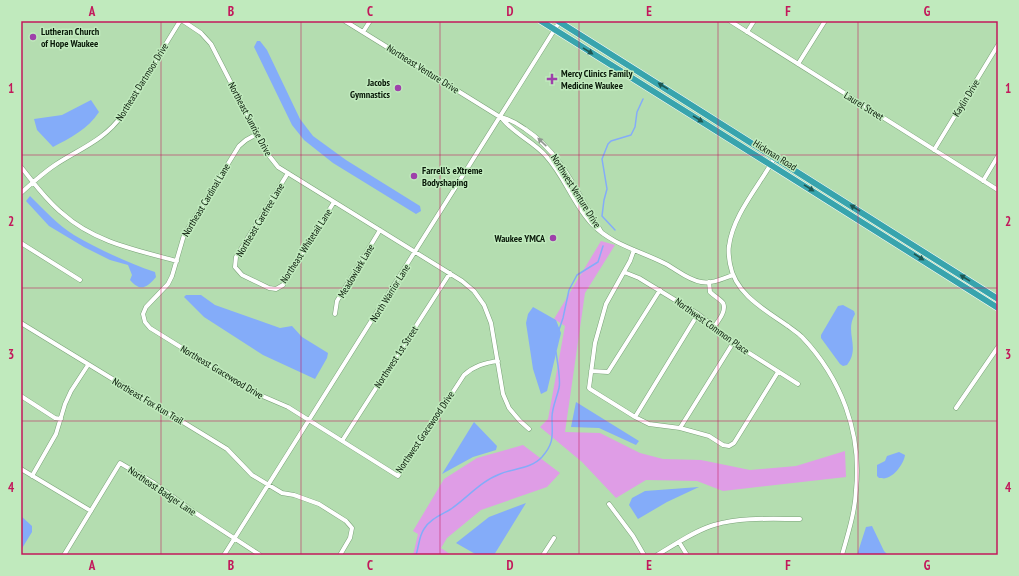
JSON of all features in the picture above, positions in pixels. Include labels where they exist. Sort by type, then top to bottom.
[{"type":"highway","name":"Hickman Road","points":[[541,21],[771,164],[998,308]]},
{"type":"highway","name":"Hickman Road","points":[[559,21],[998,299]]},
{"type":"street","name":"Northeast Sunrise Drive","points":[[182,21],[201,33],[211,44],[273,162],[334,202],[450,273],[474,291],[484,306],[491,323],[501,387],[506,401],[520,421],[529,429]]},
{"type":"street","name":"Northeast Dartmoor Drive","points":[[21,193],[33,181],[54,165],[96,140],[111,129],[122,115],[182,21]]},
{"type":"street","name":"Northeast Venture Drive","points":[[345,21],[500,117]]},
{"type":"street","points":[[363,32],[370,21]]},
{"type":"street","name":"North Warrior Lane","points":[[224,555],[416,252],[555,30],[559,21]]},
{"type":"street","name":"Laurel Street","points":[[730,21],[998,190]]},
{"type":"street","points":[[747,32],[754,21]]},
{"type":"street","points":[[798,64],[825,21]]},
{"type":"street","name":"Kaylin Drive","points":[[934,150],[998,45]]},
{"type":"street","name":"Northwest Venture Drive","points":[[500,117],[506,124],[541,151],[554,164],[583,214],[602,233],[618,243],[651,256],[693,280],[709,282],[717,281],[733,275]]},
{"type":"street","name":"Northwest Venture Drive","points":[[500,117],[510,119],[532,133],[553,154],[567,173],[602,233]]},
{"type":"street","name":"Northeast Cardinal Lane","points":[[143,314],[146,307],[168,284],[177,261],[184,235],[238,147],[242,142],[258,134]]},
{"type":"street","points":[[983,181],[998,156]]},
{"type":"street","points":[[775,157],[738,218],[732,234],[729,247],[733,275],[745,293],[753,301],[801,336],[822,361],[836,385],[848,412],[856,451],[856,490],[842,555]]},
{"type":"street","points":[[21,168],[62,214],[90,233],[122,247],[177,261]]},
{"type":"street","name":"Northeast Carefree Lane","points":[[254,281],[242,275],[235,267],[236,257],[288,173]]},
{"type":"street","name":"Northeast Whitetail Lane","points":[[254,281],[269,288],[276,289],[283,284],[334,202]]},
{"type":"street","name":"Meadowlark Lane","points":[[335,314],[337,301],[380,230]]},
{"type":"street","points":[[21,243],[80,280]]},
{"type":"street","points":[[634,250],[630,261],[606,304],[595,343],[590,389],[635,418],[649,424],[680,428],[709,436],[723,445],[729,446],[734,443],[778,372]]},
{"type":"street","name":"Northwest Common Place","points":[[624,272],[639,278],[698,314],[727,339],[798,384]]},
{"type":"street","name":"Northwest 1st Street","points":[[342,441],[450,273]]},
{"type":"street","points":[[709,282],[710,292],[722,302],[724,308],[714,327]]},
{"type":"street","points":[[591,371],[608,372],[660,290]]},
{"type":"street","name":"Northeast Gracewood Drive","points":[[143,314],[145,322],[150,328],[252,392],[288,407],[310,420]]},
{"type":"street","points":[[635,418],[698,314]]},
{"type":"street","name":"Northeast Fox Run Trail","points":[[21,323],[227,449],[252,475],[268,486],[282,493],[294,495],[319,504],[346,521],[352,528],[350,538],[340,555]]},
{"type":"street","points":[[680,428],[733,343]]},
{"type":"street","points":[[956,408],[998,347]]},
{"type":"street","name":"Northwest Gracewood Drive","points":[[310,420],[398,476],[464,375],[473,368],[487,362],[498,361]]},
{"type":"street","points":[[32,476],[56,434],[65,404],[71,392],[88,365]]},
{"type":"street","points":[[21,396],[55,418],[61,419]]},
{"type":"street","name":"Northeast Badger Lane","points":[[64,555],[120,463],[235,538]]},
{"type":"street","points":[[21,469],[91,511]]},
{"type":"street","points":[[609,504],[633,536],[644,555]]},
{"type":"street","points":[[657,555],[698,531],[714,525],[734,520],[800,518]]},
{"type":"street","points":[[235,538],[260,555]]},
{"type":"street","points":[[543,555],[554,538]]},
{"type":"street","points":[[679,542],[687,555]]},
{"type":"shaded area","points":[[601,241],[615,245],[585,293],[565,432],[600,433],[640,453],[663,459],[701,460],[750,470],[796,466],[845,451],[846,477],[723,491],[697,481],[646,480],[616,498],[582,462],[540,427],[548,419],[565,326],[554,319]]},
{"type":"shaded area","points":[[523,445],[560,473],[547,487],[481,510],[447,538],[441,548],[451,555],[413,555],[418,534],[413,531],[444,479],[477,458]]},
{"type":"water","points":[[257,41],[260,41],[267,50],[300,119],[313,136],[346,160],[420,206],[421,211],[416,214],[333,163],[304,140],[292,125],[254,47]]},
{"type":"water","points":[[91,100],[99,112],[90,123],[66,140],[53,147],[37,130],[34,119],[62,115]]},
{"type":"water","points":[[30,196],[57,222],[74,235],[113,255],[155,272],[156,277],[146,286],[137,286],[130,280],[132,275],[128,265],[110,260],[84,247],[49,226],[26,201]]},
{"type":"water","points":[[186,295],[201,295],[215,305],[280,328],[292,326],[302,337],[328,353],[327,358],[315,379],[263,355],[204,317],[184,297]]},
{"type":"water","points":[[843,305],[854,311],[855,314],[851,327],[853,352],[847,365],[843,366],[821,338],[821,335],[838,306]]},
{"type":"water","points":[[533,307],[556,320],[561,333],[547,391],[541,394],[533,369],[526,323],[528,314]]},
{"type":"water","points":[[576,402],[639,441],[636,445],[599,428],[571,427]]},
{"type":"water","points":[[474,422],[497,446],[496,450],[473,457],[442,474]]},
{"type":"water","points":[[899,452],[905,455],[903,462],[898,469],[889,477],[879,478],[877,476],[877,465],[885,461],[887,456]]},
{"type":"water","points":[[699,487],[667,502],[638,519],[629,505],[632,498],[645,491]]},
{"type":"water","points":[[526,503],[494,555],[477,555],[456,543],[489,517]]},
{"type":"water","points":[[21,516],[32,526],[32,532],[21,550]]},
{"type":"water","points":[[872,526],[884,551],[888,555],[857,555],[866,527]]},
{"type":"waterway","points":[[615,230],[602,216],[607,189],[602,159],[608,144],[611,141],[631,135],[635,127],[637,112],[643,99]]},
{"type":"waterway","points":[[559,330],[569,290],[577,275],[598,262],[603,246]]},
{"type":"waterway","points":[[416,555],[422,532],[433,520],[457,505],[480,485],[493,477],[533,464],[546,452],[552,438],[552,414],[559,388],[556,352]]},
{"type":"place","name":"Lutheran Church of Hope Waukee","points":[[33,37]]},
{"type":"place","name":"Mercy Clinics Family Medicine Waukee","points":[[552,79]]},
{"type":"place","name":"Jacobs Gymnastics","points":[[398,88]]},
{"type":"place","name":"Farrell's eXtreme Bodyshaping","points":[[414,176]]},
{"type":"place","name":"Waukee YMCA","points":[[553,238]]}]
